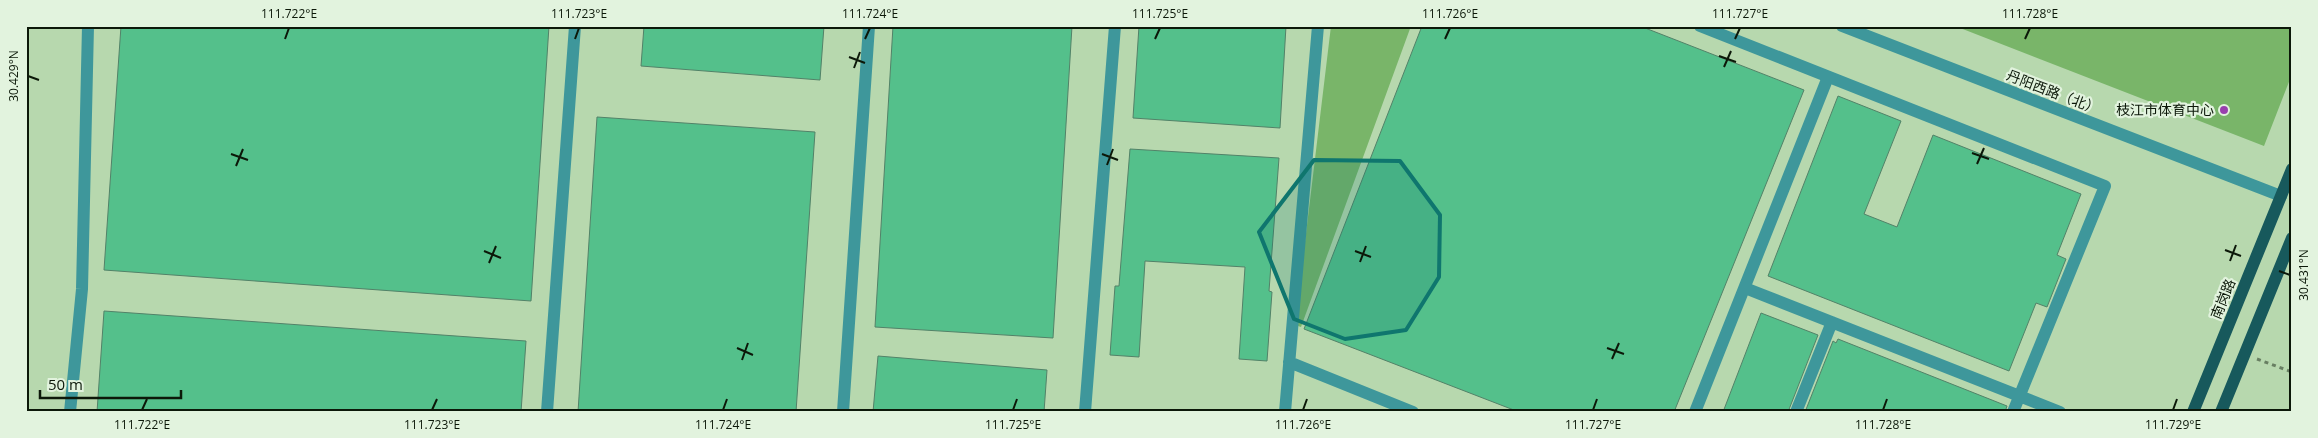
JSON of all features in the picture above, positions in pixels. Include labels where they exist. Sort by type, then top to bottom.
[{"type":"main road","name":"南岗路","points":[[2193,412],[2292,169]]},
{"type":"main road","points":[[2221,412],[2292,238]]},
{"type":"street","points":[[70,412],[82,290],[88,26]]},
{"type":"street","points":[[547,412],[575,26]]},
{"type":"street","points":[[843,412],[869,26]]},
{"type":"street","points":[[1085,412],[1115,26]]},
{"type":"street","points":[[1285,412],[1318,26]]},
{"type":"street","points":[[1700,26],[2105,186],[2013,412]]},
{"type":"street","name":"丹阳西路（北）","points":[[1842,26],[2281,196]]},
{"type":"street","points":[[1695,412],[1828,77]]},
{"type":"street","points":[[1745,288],[2060,412]]},
{"type":"street","points":[[1796,412],[1832,322]]},
{"type":"street","points":[[1289,362],[1413,412]]},
{"type":"path","points":[[2245,355],[2292,372]]},
{"type":"highlighted area","points":[[1314,160],[1400,161],[1440,215],[1439,277],[1406,330],[1345,339],[1294,319],[1259,232]]},
{"type":"green space","points":[[1331,26],[1411,26],[1301,327],[1295,325]]},
{"type":"green space","name":"枝江市体育中心","points":[[1955,26],[2292,26],[2292,74],[2264,146]]},
{"type":"building","points":[[121,26],[549,26],[531,301],[104,270]]},
{"type":"building","points":[[644,26],[824,26],[820,80],[641,66]]},
{"type":"building","points":[[893,26],[1072,26],[1053,338],[875,327]]},
{"type":"building","points":[[1139,26],[1286,26],[1280,128],[1133,118]]},
{"type":"building","points":[[1422,26],[1640,26],[1804,90],[1674,412],[1519,412],[1304,329]]},
{"type":"building","points":[[1838,96],[1901,121],[1864,214],[1897,227],[1933,135],[2081,194],[2057,255],[2066,259],[2047,307],[2036,303],[2009,371],[1768,276]]},
{"type":"building","points":[[597,117],[815,132],[796,412],[578,412]]},
{"type":"building","points":[[1130,149],[1279,158],[1269,291],[1272,292],[1267,361],[1239,359],[1245,267],[1145,261],[1139,357],[1110,355],[1115,286],[1119,286]]},
{"type":"building","points":[[104,311],[526,341],[521,412],[97,412]]},
{"type":"building","points":[[1761,313],[1818,335],[1788,412],[1723,412]]},
{"type":"building","points":[[1838,339],[2007,406],[2005,412],[1805,412],[1833,341],[1836,343]]},
{"type":"building","points":[[878,356],[1047,370],[1044,412],[873,412]]},
{"type":"place","name":"枝江市体育中心","points":[[2224,110]]}]
